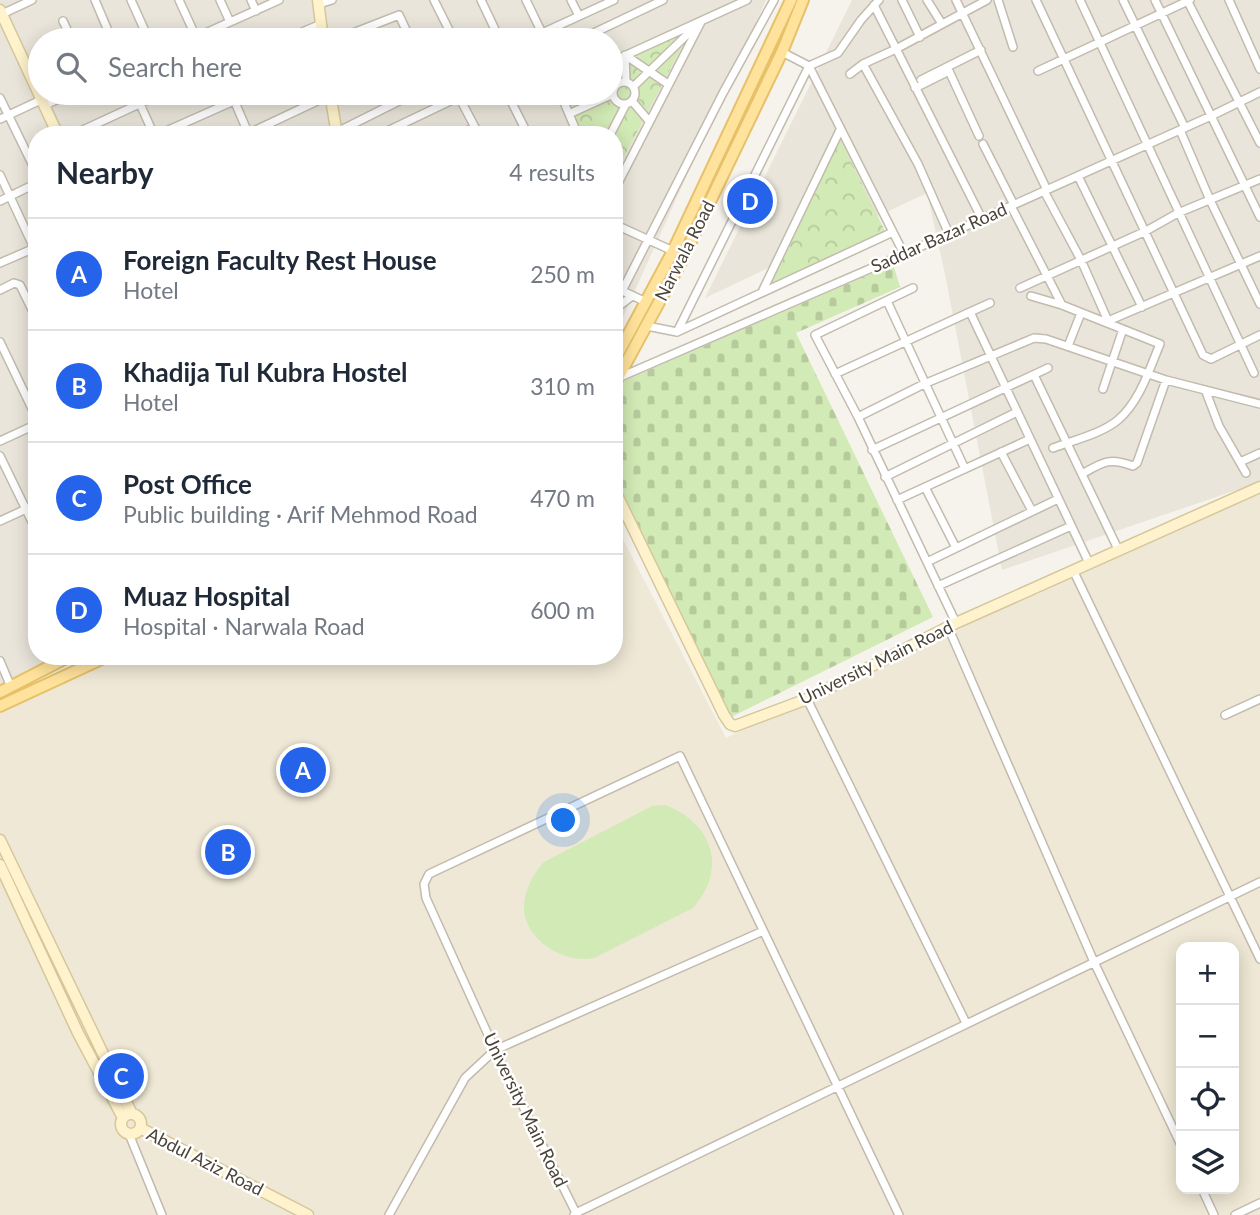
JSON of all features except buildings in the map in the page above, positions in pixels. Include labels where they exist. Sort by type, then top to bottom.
[{"type":"main road","name":"Narwala Road","points":[[623,368],[681,262],[782,52],[797,2]]},
{"type":"main road","name":"Narwala Road","points":[[623,344],[673,251],[797,2]]},
{"type":"main road","points":[[0,692],[53,665]]},
{"type":"main road","points":[[0,706],[89,665]]},
{"type":"street","points":[[28,68],[1,12],[32,0]]},
{"type":"street","points":[[95,0],[107,28]]},
{"type":"street","points":[[131,0],[144,28]]},
{"type":"street","points":[[179,0],[189,28]]},
{"type":"street","points":[[220,0],[230,22]]},
{"type":"street","points":[[251,0],[256,11]]},
{"type":"street","points":[[221,28],[279,0]]},
{"type":"street","points":[[322,28],[319,2],[332,0]]},
{"type":"street","points":[[434,0],[448,28]]},
{"type":"street","points":[[481,0],[494,28]]},
{"type":"street","points":[[526,0],[540,28]]},
{"type":"street","points":[[571,0],[579,16]]},
{"type":"street","points":[[553,28],[614,0]]},
{"type":"street","points":[[604,28],[663,0]]},
{"type":"street","points":[[625,55],[747,0]]},
{"type":"street","points":[[623,281],[648,239],[774,0]]},
{"type":"street","points":[[902,0],[920,37]]},
{"type":"street","points":[[927,0],[942,24]]},
{"type":"street","points":[[956,0],[1108,321],[1260,256]]},
{"type":"street","points":[[850,74],[863,64],[920,37],[987,0]]},
{"type":"street","points":[[998,0],[1013,47]]},
{"type":"street","points":[[1036,0],[1203,355],[1211,359],[1260,335]]},
{"type":"street","points":[[1080,0],[1254,373]]},
{"type":"street","points":[[1123,0],[1183,129],[1210,200],[1260,304]]},
{"type":"street","points":[[1155,0],[1260,217]]},
{"type":"street","points":[[1038,71],[1188,0],[1260,143]]},
{"type":"street","points":[[1229,0],[1260,69]]},
{"type":"street","points":[[877,2],[896,49],[982,219]]},
{"type":"street","points":[[677,332],[809,66],[838,53],[877,2]]},
{"type":"street","points":[[366,28],[399,15],[405,28]]},
{"type":"street","points":[[63,21],[66,28]]},
{"type":"street","points":[[634,86],[701,22]]},
{"type":"street","points":[[623,171],[701,22]]},
{"type":"street","points":[[312,28],[321,24]]},
{"type":"street","points":[[0,36],[10,30]]},
{"type":"street","points":[[920,80],[981,50]]},
{"type":"street","points":[[782,52],[809,66],[904,254]]},
{"type":"street","points":[[625,55],[668,84]]},
{"type":"street","points":[[625,55],[626,81]]},
{"type":"street","points":[[863,64],[918,164],[949,234]]},
{"type":"street","points":[[915,88],[949,71],[979,136]]},
{"type":"street","points":[[615,126],[636,95],[634,86],[623,82]]},
{"type":"street","name":"Saddar Bazar Road","points":[[623,377],[949,234],[1260,92]]},
{"type":"street","points":[[0,98],[28,155]]},
{"type":"street","points":[[629,102],[649,121]]},
{"type":"street","points":[[623,105],[629,102]]},
{"type":"street","points":[[0,119],[36,105]]},
{"type":"street","points":[[45,105],[54,126]]},
{"type":"street","points":[[91,126],[136,105]]},
{"type":"street","points":[[141,105],[151,126]]},
{"type":"street","points":[[173,126],[217,105]]},
{"type":"street","points":[[236,105],[244,126]]},
{"type":"street","points":[[264,126],[307,105]]},
{"type":"street","points":[[331,105],[334,126]]},
{"type":"street","points":[[351,126],[392,105]]},
{"type":"street","points":[[398,126],[442,105]]},
{"type":"street","points":[[467,105],[475,126]]},
{"type":"street","points":[[513,105],[524,126]]},
{"type":"street","points":[[565,105],[574,126]]},
{"type":"street","points":[[569,114],[588,105]]},
{"type":"street","points":[[762,292],[840,130]]},
{"type":"street","points":[[983,144],[1062,305]]},
{"type":"street","points":[[0,175],[28,233]]},
{"type":"street","points":[[1078,176],[1142,307]]},
{"type":"street","points":[[1020,288],[1146,231],[1178,213],[1260,179]]},
{"type":"street","points":[[0,201],[28,187]]},
{"type":"street","points":[[623,228],[673,251]]},
{"type":"street","points":[[648,326],[677,332],[893,232]]},
{"type":"street","points":[[0,262],[28,250]]},
{"type":"street","points":[[0,290],[14,283],[20,285],[28,301]]},
{"type":"street","points":[[912,288],[815,335],[858,417],[938,586],[1094,962],[1176,1134]]},
{"type":"street","points":[[623,292],[646,302]]},
{"type":"street","points":[[623,303],[632,296]]},
{"type":"street","points":[[1031,296],[1062,305],[1160,344],[1139,393],[1118,420],[1106,428],[1053,448]]},
{"type":"street","points":[[887,301],[965,469]]},
{"type":"street","points":[[835,374],[990,303]]},
{"type":"street","points":[[970,312],[1088,563]]},
{"type":"street","points":[[1068,346],[1081,313]]},
{"type":"street","points":[[1103,389],[1123,329]]},
{"type":"street","points":[[858,417],[924,384],[1034,338],[1068,346],[1206,392],[1260,404]]},
{"type":"street","points":[[0,342],[28,403]]},
{"type":"street","points":[[0,363],[8,360]]},
{"type":"street","points":[[872,450],[1048,368]]},
{"type":"street","points":[[1034,375],[1118,549]]},
{"type":"street","points":[[1082,474],[1107,460],[1133,466],[1137,463],[1166,380]]},
{"type":"street","points":[[1206,392],[1219,426],[1246,473]]},
{"type":"street","points":[[885,477],[1017,412]]},
{"type":"street","points":[[0,441],[28,427]]},
{"type":"street","points":[[897,500],[1030,439]]},
{"type":"street","points":[[1001,452],[1032,512]]},
{"type":"street","points":[[1240,462],[1260,453]]},
{"type":"street","points":[[0,456],[28,513]]},
{"type":"street","name":"University Main Road","points":[[623,507],[730,724],[741,726],[807,699],[952,625],[1260,486]]},
{"type":"street","points":[[925,487],[956,548]]},
{"type":"street","points":[[927,562],[1058,499]]},
{"type":"street","points":[[0,521],[26,509]]},
{"type":"street","points":[[938,586],[1071,526]]},
{"type":"street","points":[[1073,570],[1260,959]]},
{"type":"street","points":[[0,661],[12,687]]},
{"type":"street","points":[[807,699],[966,1023]]},
{"type":"street","points":[[1225,715],[1260,699]]},
{"type":"street","name":"University Main Road","points":[[575,1214],[495,1050],[426,898],[424,884],[429,874],[680,756],[763,931]]},
{"type":"street","points":[[0,840],[78,1002],[127,1116],[121,1128],[129,1134],[162,1215]]},
{"type":"street","points":[[0,865],[66,1008],[127,1116],[139,1119],[140,1128],[136,1133],[129,1134]]},
{"type":"street","points":[[575,1214],[1260,882]]},
{"type":"street","points":[[30,929],[40,924]]},
{"type":"street","points":[[389,1215],[465,1078],[495,1050],[763,931],[899,1215]]},
{"type":"street","points":[[66,1008],[78,1002]]},
{"type":"street","name":"Abdul Aziz Road","points":[[140,1128],[308,1215]]},
{"type":"street","points":[[1204,1194],[1214,1215]]},
{"type":"street","points":[[1235,1215],[1260,1203]]},
{"type":"shaded area","points":[[0,0],[766,0],[623,317],[623,126],[28,126],[28,665],[45,665],[0,685]]},
{"type":"shaded area","points":[[852,0],[1260,0],[1260,482],[1002,570],[927,193],[705,298]]},
{"type":"shaded area","points":[[1260,489],[1260,1215],[0,1215],[0,712],[97,665],[623,665],[623,539],[726,738]]},
{"type":"green space","points":[[686,28],[689,33],[623,158],[623,126],[578,126],[569,105],[623,105],[623,60]]},
{"type":"green space","points":[[837,133],[885,231],[760,292]]},
{"type":"green space","points":[[893,264],[900,287],[796,333],[933,617],[731,717],[623,505],[623,381]]},
{"type":"green space","points":[[665,805],[695,823],[710,849],[710,878],[704,893],[693,908],[594,958],[564,955],[538,939],[527,922],[524,906],[527,890],[544,862],[652,806]]},
{"type":"place","name":"Muaz Hospital","points":[[750,201]]},
{"type":"place","name":"Foreign Faculty Rest House","points":[[303,770]]},
{"type":"place","name":"Khadija Tul Kubra Hostel","points":[[228,852]]},
{"type":"place","name":"Post Office","points":[[121,1076]]}]
